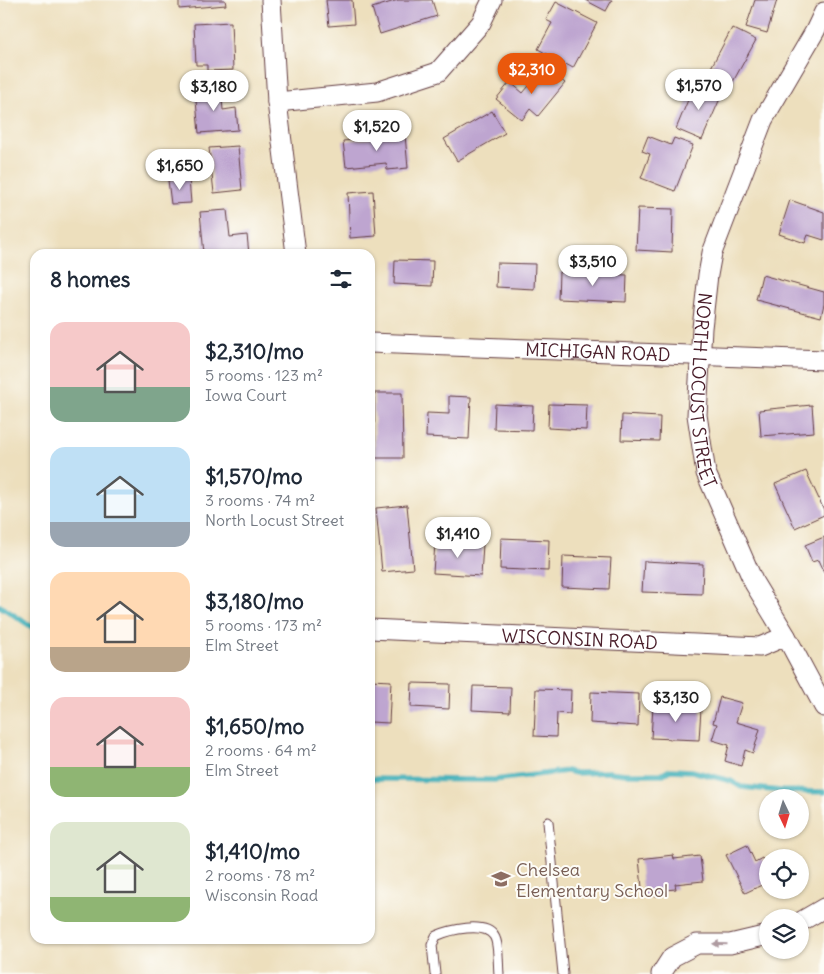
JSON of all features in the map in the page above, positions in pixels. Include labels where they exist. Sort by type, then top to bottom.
[{"type":"street","points":[[271,0],[277,102],[295,249]]},
{"type":"street","points":[[277,102],[377,92],[438,72],[481,23],[492,0]]},
{"type":"street","name":"NORTH LOCUST STREET","points":[[824,12],[820,33],[763,120],[712,253],[702,328],[697,415],[706,473],[754,583],[786,636],[824,707]]},
{"type":"street","name":"MICHIGAN ROAD","points":[[375,343],[824,360]]},
{"type":"street","name":"WISCONSIN ROAD","points":[[375,629],[760,647],[786,636]]},
{"type":"street","points":[[809,917],[824,908]]},
{"type":"street","points":[[661,974],[672,957],[697,944],[730,944],[759,937]]},
{"type":"lane","points":[[548,822],[562,974]]},
{"type":"lane","points":[[435,974],[432,945],[436,936],[447,930],[481,927],[489,930],[495,937],[499,974]]},
{"type":"building","points":[[179,0],[225,0],[226,5],[179,9]]},
{"type":"building","points":[[326,0],[352,0],[354,24],[329,26]]},
{"type":"building","points":[[398,0],[432,0],[437,16],[380,34],[372,8]]},
{"type":"building","points":[[585,0],[612,0],[606,11]]},
{"type":"building","points":[[755,0],[777,0],[767,33],[746,27]]},
{"type":"building","points":[[556,2],[597,23],[573,68],[538,49],[552,23],[546,20]]},
{"type":"building","points":[[231,22],[233,70],[207,71],[207,65],[196,65],[194,24]]},
{"type":"building","points":[[732,28],[756,40],[730,87],[707,75]]},
{"type":"building","points":[[545,67],[565,83],[538,116],[530,109],[522,120],[496,99],[510,82],[523,93]]},
{"type":"building","points":[[695,83],[722,94],[702,140],[676,129]]},
{"type":"building","points":[[221,88],[223,110],[236,108],[238,130],[199,133],[195,90]]},
{"type":"building","points":[[492,111],[505,133],[457,161],[444,139]]},
{"type":"building","points":[[405,135],[408,168],[387,170],[386,163],[346,167],[343,141]]},
{"type":"building","points":[[648,136],[671,145],[674,138],[693,145],[675,191],[641,178],[650,154],[642,151]]},
{"type":"building","points":[[238,146],[242,190],[214,193],[209,148]]},
{"type":"building","points":[[189,179],[191,203],[171,204],[168,180]]},
{"type":"building","points":[[373,191],[376,236],[350,238],[348,193]]},
{"type":"building","points":[[790,200],[824,212],[824,240],[808,235],[805,243],[779,234]]},
{"type":"building","points":[[638,208],[673,209],[672,252],[636,250]]},
{"type":"building","points":[[227,210],[230,237],[247,235],[248,249],[204,249],[200,212]]},
{"type":"building","points":[[395,260],[433,261],[432,286],[394,284]]},
{"type":"building","points":[[497,263],[535,264],[534,289],[496,287]]},
{"type":"building","points":[[559,272],[627,275],[626,302],[558,299]]},
{"type":"building","points":[[762,275],[824,292],[821,317],[756,300]]},
{"type":"building","points":[[375,393],[402,393],[403,458],[375,458]]},
{"type":"building","points":[[449,396],[471,397],[469,439],[426,437],[427,413],[449,414]]},
{"type":"building","points":[[495,404],[533,406],[532,430],[494,429]]},
{"type":"building","points":[[549,404],[587,405],[586,430],[548,428]]},
{"type":"building","points":[[812,405],[814,432],[761,436],[759,410]]},
{"type":"building","points":[[622,415],[660,417],[659,441],[621,440]]},
{"type":"building","points":[[806,471],[824,510],[824,515],[795,528],[775,484]]},
{"type":"building","points":[[407,505],[413,569],[382,572],[376,508]]},
{"type":"building","points":[[824,537],[824,573],[818,560],[812,562],[805,545]]},
{"type":"building","points":[[501,538],[549,540],[548,571],[500,569]]},
{"type":"building","points":[[435,542],[483,544],[481,576],[433,573]]},
{"type":"building","points":[[563,556],[611,558],[609,589],[562,587]]},
{"type":"building","points":[[644,561],[703,564],[702,594],[642,592]]},
{"type":"building","points":[[375,680],[391,681],[389,723],[375,722]]},
{"type":"building","points":[[412,683],[450,684],[449,709],[411,707]]},
{"type":"building","points":[[473,686],[511,687],[510,712],[472,710]]},
{"type":"building","points":[[536,689],[571,690],[570,714],[557,713],[556,737],[534,736]]},
{"type":"building","points":[[591,692],[639,694],[638,726],[590,723]]},
{"type":"building","points":[[720,697],[742,703],[736,722],[760,729],[753,753],[745,750],[741,766],[725,761],[729,745],[712,740],[717,724],[713,723]]},
{"type":"building","points":[[653,706],[701,709],[699,740],[651,738]]},
{"type":"building","points":[[747,845],[755,862],[759,860],[759,886],[745,893],[726,855]]},
{"type":"building","points":[[673,855],[674,859],[700,856],[703,881],[675,884],[676,889],[664,890],[664,895],[643,897],[639,859]]},
{"type":"waterway","points":[[0,606],[30,626]]},
{"type":"waterway","points":[[375,779],[494,780],[567,771],[576,773],[663,774],[670,770],[692,771],[731,781],[741,787],[782,791],[824,792]]},
{"type":"place","name":"Chelsea Elementary School","points":[[501,879]]}]
